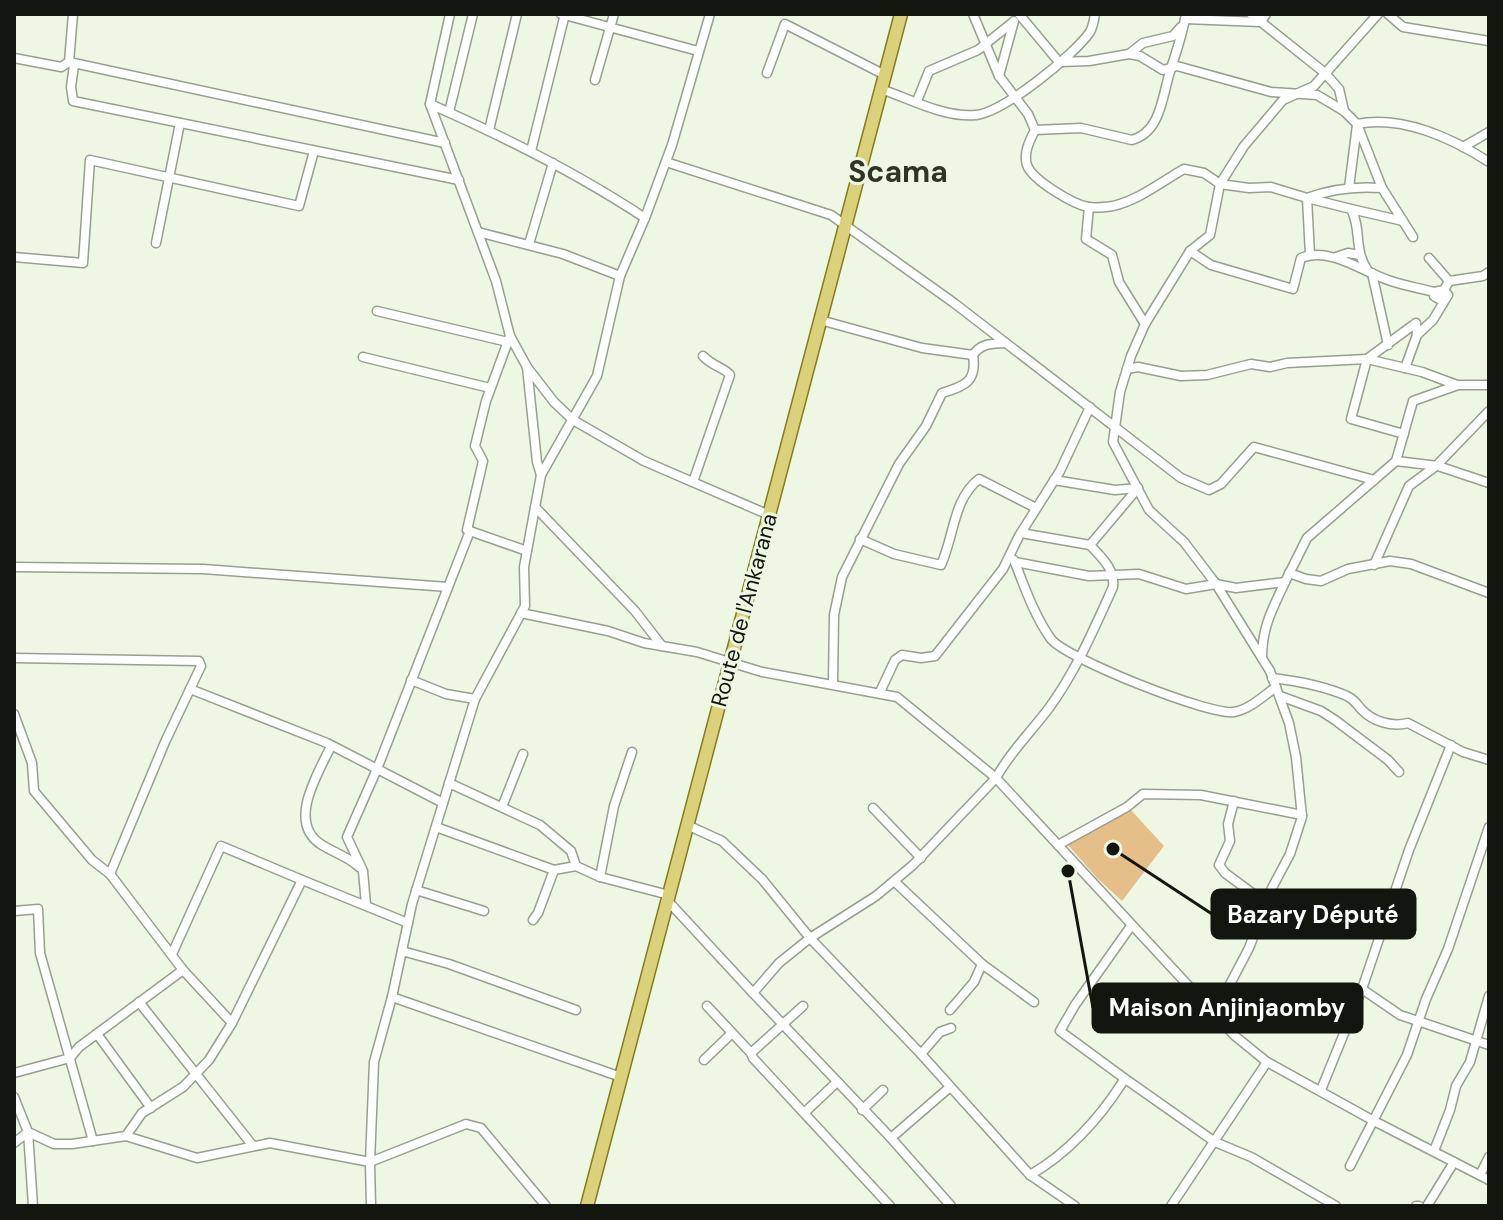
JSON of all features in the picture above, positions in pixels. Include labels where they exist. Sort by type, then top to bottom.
[{"type":"main road","name":"Route de l'Ankarana","points":[[587,1206],[901,14]]},
{"type":"street","points":[[73,14],[73,101],[459,180]]},
{"type":"street","points":[[450,14],[430,104],[496,281],[509,339],[554,402],[573,420],[644,461],[769,515]]},
{"type":"street","points":[[449,112],[473,14]]},
{"type":"street","points":[[489,130],[517,14]]},
{"type":"street","points":[[531,151],[564,14],[698,51]]},
{"type":"street","points":[[595,80],[614,14]]},
{"type":"street","points":[[371,1206],[374,1062],[416,890],[475,699],[484,677],[525,606],[524,567],[541,475],[597,376],[620,276],[666,162],[710,14]]},
{"type":"street","points":[[973,14],[999,76],[1035,130]]},
{"type":"street","points":[[881,89],[950,113],[978,115],[1015,97],[1059,62],[1091,30],[1095,14]]},
{"type":"street","points":[[1251,14],[1264,18],[1325,73],[1339,89],[1344,111]]},
{"type":"street","points":[[1219,1018],[1218,1007],[1249,948],[1272,888],[1290,854],[1302,815],[1289,723],[1262,659],[1216,584],[1184,542],[1149,510],[1113,442],[1115,427],[1127,369],[1145,324],[1190,251],[1210,235],[1220,184],[1244,146],[1283,100],[1314,86],[1378,14]]},
{"type":"street","points":[[1388,14],[1403,27],[1489,41]]},
{"type":"street","points":[[917,101],[929,71],[978,50],[1019,16]]},
{"type":"street","points":[[1019,16],[1059,62]]},
{"type":"street","points":[[999,76],[1019,16]]},
{"type":"street","points":[[1185,19],[1264,18]]},
{"type":"street","points":[[767,73],[787,19],[885,75]]},
{"type":"street","points":[[1129,54],[1143,43],[1173,36],[1185,19]]},
{"type":"street","points":[[1035,130],[1081,128],[1132,140],[1140,137],[1152,126],[1161,108],[1185,19]]},
{"type":"street","points":[[1059,62],[1089,61],[1129,54],[1140,56],[1163,70],[1172,66],[1271,92],[1317,95],[1344,111],[1357,124],[1382,188],[1413,237]]},
{"type":"street","points":[[14,58],[61,67],[72,64],[445,143]]},
{"type":"street","points":[[430,104],[531,151],[645,218]]},
{"type":"street","points":[[1357,124],[1370,121],[1413,126],[1463,147],[1489,162]]},
{"type":"street","points":[[156,243],[180,123]]},
{"type":"street","points":[[1349,188],[1357,124]]},
{"type":"street","points":[[1035,130],[1026,154],[1027,165],[1034,176],[1089,207],[1109,207],[1131,200],[1184,169],[1204,173],[1220,184],[1271,187],[1403,221]]},
{"type":"street","points":[[1463,147],[1489,132]]},
{"type":"street","points":[[14,257],[83,263],[90,160],[299,206],[314,151]]},
{"type":"street","points":[[666,162],[831,215],[1181,478],[1209,490],[1221,484],[1254,447],[1374,480]]},
{"type":"street","points":[[529,244],[553,163]]},
{"type":"street","points":[[1307,198],[1326,191],[1382,188]]},
{"type":"street","points":[[1307,198],[1310,255]]},
{"type":"street","points":[[1089,207],[1086,239],[1112,255],[1119,282],[1145,324]]},
{"type":"street","points":[[1351,209],[1355,217],[1356,243],[1370,272],[1388,345]]},
{"type":"street","points":[[478,232],[563,254],[620,276]]},
{"type":"street","points":[[1348,253],[1356,243]]},
{"type":"street","points":[[1190,251],[1211,265],[1293,289],[1301,258],[1310,255],[1336,257],[1393,282],[1442,292]]},
{"type":"street","points":[[1336,257],[1348,253],[1360,255]]},
{"type":"street","points":[[1429,258],[1449,281]]},
{"type":"street","points":[[1417,335],[1433,320],[1449,281],[1483,276],[1489,272]]},
{"type":"street","points":[[377,311],[509,339]]},
{"type":"street","points":[[820,320],[922,348],[973,355]]},
{"type":"street","points":[[1404,434],[1351,419],[1367,359],[1416,323],[1417,335],[1405,368]]},
{"type":"street","points":[[509,339],[490,388],[475,446],[483,461],[467,530],[527,551]]},
{"type":"street","points":[[973,355],[983,345],[1005,343]]},
{"type":"street","points":[[833,683],[834,615],[842,577],[899,464],[926,426],[942,393],[970,380],[975,368],[973,355]]},
{"type":"street","points":[[693,482],[730,375],[712,366],[703,356]]},
{"type":"street","points":[[363,357],[490,388]]},
{"type":"street","points":[[1127,369],[1138,367],[1181,376],[1207,375],[1251,364],[1270,367],[1287,363],[1367,359],[1458,385],[1489,385]]},
{"type":"street","points":[[527,367],[541,475]]},
{"type":"street","points":[[1262,659],[1266,622],[1307,538],[1396,461],[1413,401],[1458,385]]},
{"type":"street","points":[[880,692],[895,660],[902,655],[921,658],[935,656],[1013,557],[1021,533],[1054,480],[1090,407]]},
{"type":"street","points":[[1374,565],[1409,486],[1436,466],[1489,411]]},
{"type":"street","points":[[1396,461],[1436,466],[1489,483]]},
{"type":"street","points":[[860,539],[894,554],[941,565],[958,511],[974,482],[979,479],[1036,508]]},
{"type":"street","points":[[1054,480],[1115,490],[1138,488]]},
{"type":"street","points":[[1090,545],[1138,488]]},
{"type":"street","points":[[535,507],[635,611],[662,646]]},
{"type":"street","points":[[366,905],[363,871],[347,837],[377,769],[470,531]]},
{"type":"street","points":[[753,993],[779,963],[810,938],[876,896],[921,858],[996,778],[1049,708],[1081,657],[1113,587],[1107,563],[1090,545],[1021,533]]},
{"type":"street","points":[[1013,557],[1089,576],[1139,574],[1186,589],[1216,584],[1236,588],[1287,578],[1321,581],[1348,569],[1390,561],[1411,564],[1489,593]]},
{"type":"street","points":[[1013,557],[1052,641],[1137,684],[1230,713],[1249,707],[1276,687],[1316,686],[1356,701],[1362,710],[1375,719],[1395,726],[1408,723],[1489,760]]},
{"type":"street","points":[[14,567],[203,569],[448,587]]},
{"type":"street","points":[[521,613],[697,652],[762,672],[880,692],[904,701],[996,778],[1131,926],[1219,1018],[1267,1062],[1489,1180]]},
{"type":"street","points":[[14,658],[199,661],[201,666],[110,874]]},
{"type":"street","points":[[411,680],[446,694],[475,699]]},
{"type":"street","points":[[1276,687],[1335,720],[1399,772]]},
{"type":"street","points":[[190,689],[331,746],[443,803]]},
{"type":"street","points":[[14,714],[32,763],[34,791],[92,860],[110,874],[183,970],[232,1023]]},
{"type":"street","points":[[1321,1090],[1362,989],[1409,850],[1451,745]]},
{"type":"street","points":[[331,746],[304,812],[304,825],[320,844],[353,861],[363,871]]},
{"type":"street","points":[[600,877],[614,806],[632,752]]},
{"type":"street","points":[[502,807],[523,754]]},
{"type":"street","points":[[449,783],[540,825],[571,851],[576,866]]},
{"type":"street","points":[[1058,845],[1127,807],[1143,794],[1201,795],[1302,815]]},
{"type":"street","points":[[1234,801],[1228,824],[1230,841],[1219,865],[1225,873],[1267,904]]},
{"type":"street","points":[[873,808],[921,858]]},
{"type":"street","points":[[687,825],[722,841],[762,879],[810,938],[921,1054],[1030,1175],[1075,1206]]},
{"type":"street","points":[[436,827],[554,870],[576,866],[600,877],[668,897],[951,1206]]},
{"type":"street","points":[[1350,1166],[1407,1055],[1448,949],[1489,827]]},
{"type":"street","points":[[172,954],[221,846],[408,923]]},
{"type":"street","points":[[533,920],[554,870]]},
{"type":"street","points":[[126,1136],[142,1113],[183,1087],[209,1060],[232,1023],[302,880]]},
{"type":"street","points":[[894,881],[982,964],[1034,1002]]},
{"type":"street","points":[[416,890],[484,911]]},
{"type":"street","points":[[14,911],[38,909],[40,953],[93,1141]]},
{"type":"street","points":[[1131,926],[1060,1031],[1215,1142],[1251,1157],[1331,1205]]},
{"type":"street","points":[[402,951],[449,964],[576,1010]]},
{"type":"street","points":[[950,1010],[974,982],[982,964]]},
{"type":"street","points":[[14,1073],[70,1058],[79,1047],[183,970]]},
{"type":"street","points":[[1362,989],[1400,1015],[1489,1045]]},
{"type":"street","points":[[1434,1151],[1456,1086],[1478,1040],[1489,996]]},
{"type":"street","points":[[392,997],[621,1077]]},
{"type":"street","points":[[139,1002],[253,1146]]},
{"type":"street","points":[[707,1006],[890,1206]]},
{"type":"street","points":[[751,1053],[803,1006]]},
{"type":"street","points":[[921,1054],[940,1032],[951,1028]]},
{"type":"street","points":[[704,1060],[732,1033]]},
{"type":"street","points":[[97,1034],[151,1108]]},
{"type":"street","points":[[1171,1206],[1267,1062]]},
{"type":"street","points":[[1030,1175],[1077,1140],[1124,1078]]},
{"type":"street","points":[[804,1113],[837,1082]]},
{"type":"street","points":[[891,1138],[950,1087]]},
{"type":"street","points":[[862,1110],[883,1090]]},
{"type":"street","points":[[14,1097],[28,1132],[33,1206]]},
{"type":"street","points":[[28,1132],[54,1144],[126,1136],[197,1158],[270,1143],[370,1162],[466,1124],[481,1128],[546,1206]]},
{"type":"street","points":[[14,1143],[28,1132]]},
{"type":"street","points":[[1480,1175],[1489,1157]]},
{"type":"street","points":[[1427,1206],[1454,1162]]},
{"type":"shaded area","points":[[1130,809],[1164,846],[1122,901],[1068,845]]},
{"type":"place","name":"Bazary Député","points":[[1113,849]]},
{"type":"place","name":"Maison Anjinjaomby","points":[[1068,871]]},
{"type":"district","name":"Scama","points":[[898,171]]}]
